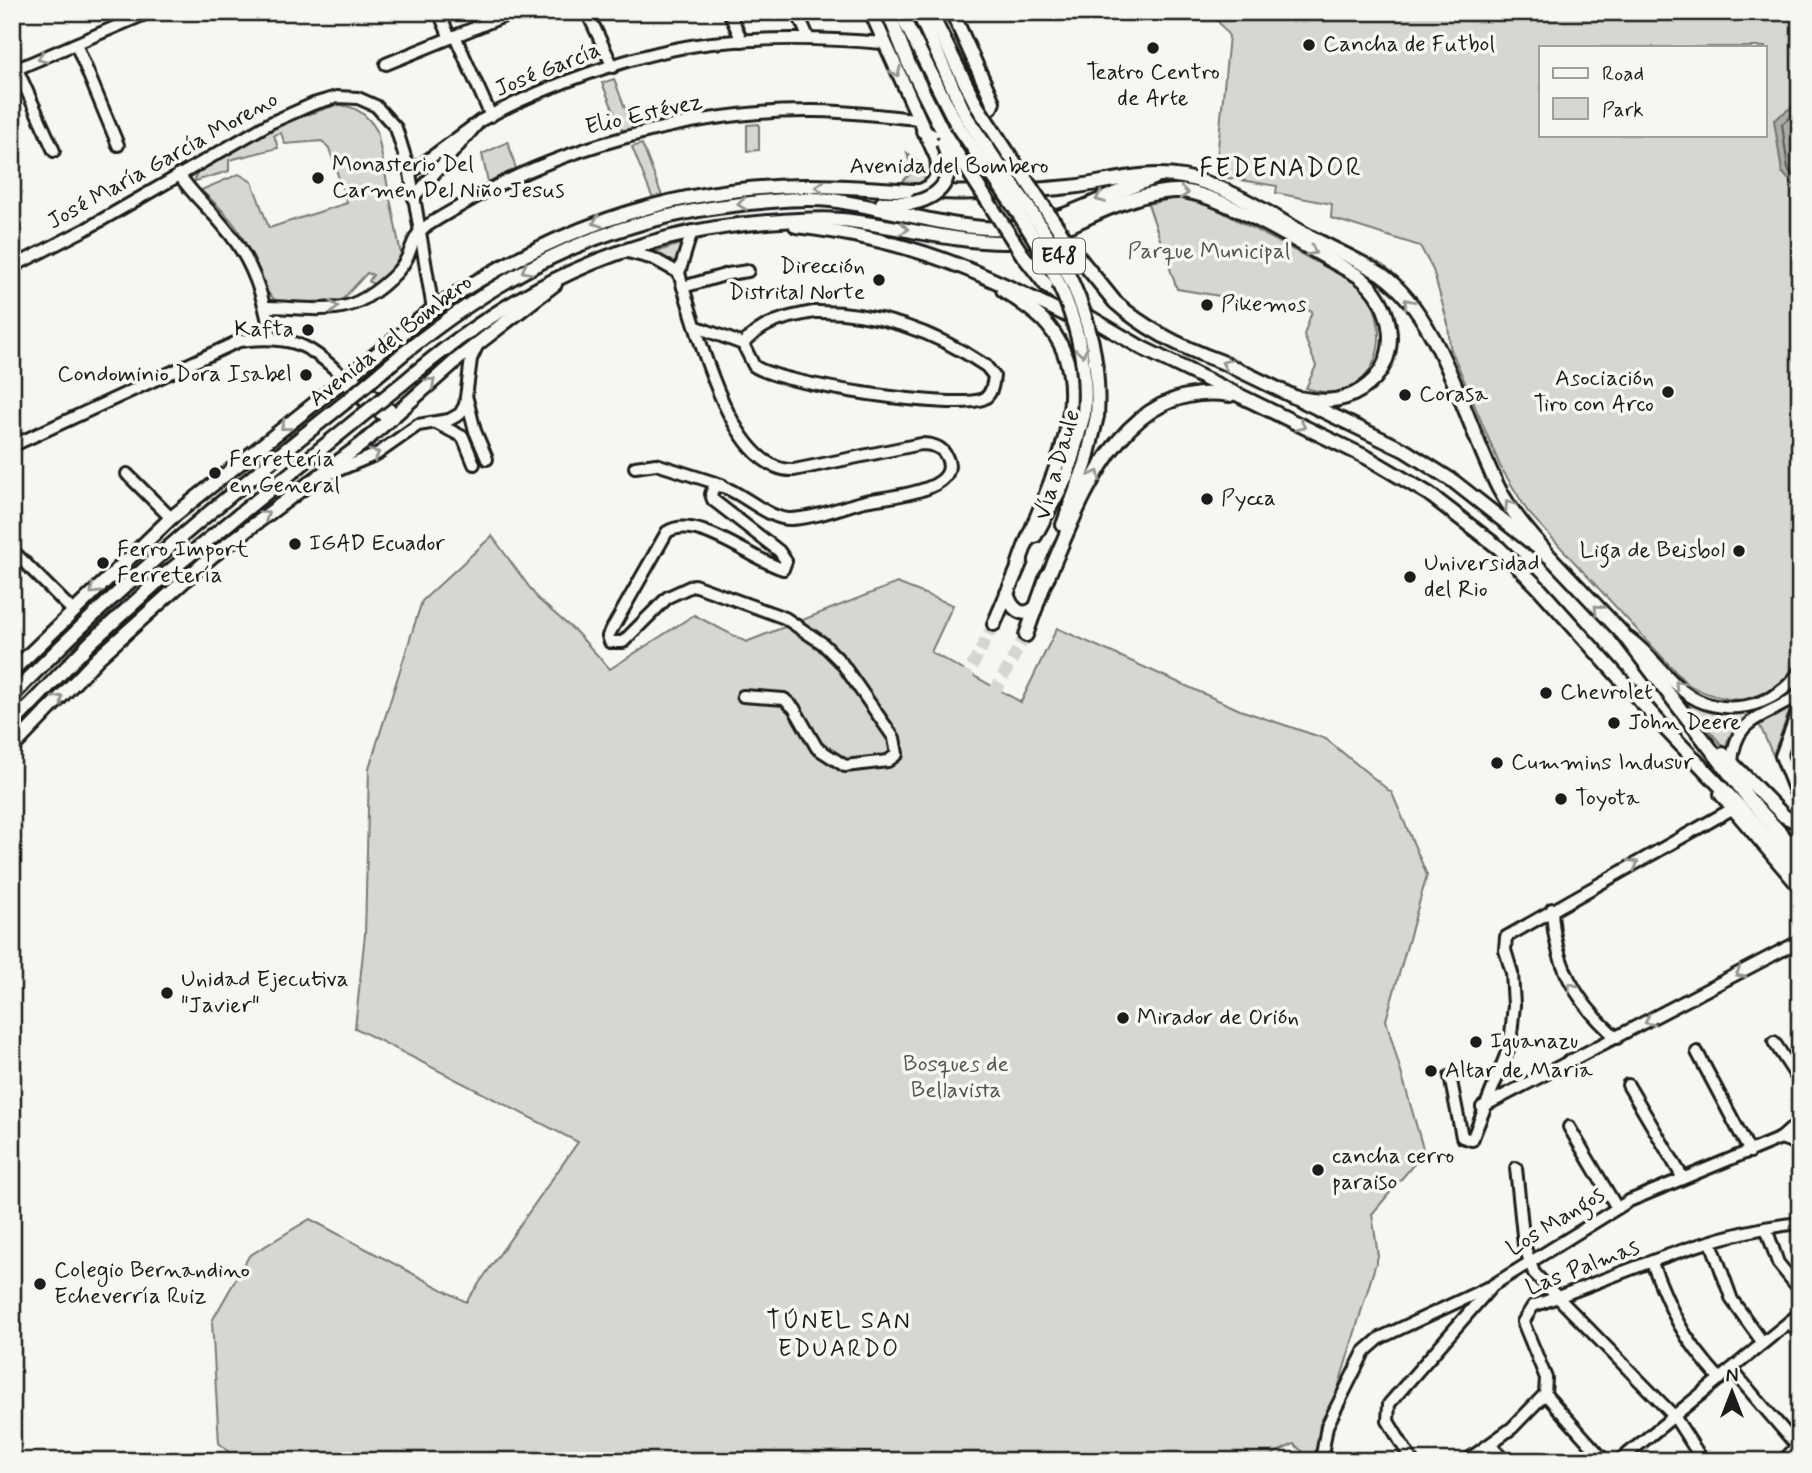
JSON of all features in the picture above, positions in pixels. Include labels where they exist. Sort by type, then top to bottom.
[{"type":"main road","points":[[871,12],[937,158],[938,172],[928,188],[913,197]]},
{"type":"main road","points":[[888,12],[941,132],[1022,254],[1046,285],[1079,311],[1142,348],[1401,477],[1429,494],[1499,548],[1567,616],[1700,766],[1740,804],[1800,854]]},
{"type":"main road","name":"Vía a Daule","points":[[900,12],[961,120],[1068,298],[1084,358],[1090,415],[1086,463],[1026,635]]},
{"type":"main road","name":"Vía a Daule","points":[[918,12],[961,120]]},
{"type":"main road","points":[[930,12],[977,106],[1072,249],[1115,302],[1159,334],[1380,437],[1425,462],[1551,558],[1623,634],[1679,707],[1740,804],[1800,887]]},
{"type":"main road","points":[[920,125],[936,138],[944,137],[990,107],[993,102],[952,12]]},
{"type":"main road","points":[[831,200],[930,198],[946,183],[948,160],[941,132]]},
{"type":"main road","name":"Avenida del Bombero","points":[[12,671],[171,517],[433,309],[534,248],[595,222],[659,204],[753,188],[807,186],[913,197],[1053,188],[1138,175],[1164,175],[1183,177],[1220,189],[1382,275],[1426,324],[1500,491],[1551,558]]},
{"type":"main road","name":"Avenida del Bombero","points":[[12,696],[80,625],[158,554],[440,323],[488,290],[599,235],[712,207],[831,200],[972,225],[1014,228],[1040,222],[1164,175]]},
{"type":"main road","points":[[763,222],[842,220],[985,241],[1021,242],[1150,194],[1181,191],[1208,197],[1357,275],[1368,283],[1383,301],[1389,323],[1389,347],[1381,367],[1370,383],[1339,400],[1298,398]]},
{"type":"main road","points":[[763,222],[898,243],[977,271],[1115,340],[1142,348]]},
{"type":"main road","name":"Avenida del Bombero","points":[[12,724],[91,642],[166,574],[484,319],[515,299],[572,271],[624,251],[691,231],[763,222]]},
{"type":"main road","name":"Avenida del Bombero","points":[[12,748],[98,658],[173,590],[251,525],[314,480],[392,417],[479,342],[572,271]]},
{"type":"main road","points":[[977,271],[1042,319],[1059,343],[1069,379],[1070,408],[1063,446],[1018,566]]},
{"type":"main road","points":[[1046,581],[1103,462],[1136,422],[1159,405],[1181,395],[1206,393],[1240,396]]},
{"type":"main road","name":"Vía a Daule","points":[[994,624],[1018,566],[1067,476],[1090,415]]},
{"type":"main road","points":[[1007,593],[1012,606],[1019,612],[1028,613],[1037,607]]},
{"type":"main road","points":[[1679,707],[1800,835]]},
{"type":"main road","points":[[1740,804],[1800,870]]},
{"type":"main road","points":[[1784,816],[1800,824]]},
{"type":"street","points":[[54,151],[15,70],[150,12]]},
{"type":"street","points":[[439,12],[453,37],[485,118]]},
{"type":"street","points":[[386,64],[514,12]]},
{"type":"street","points":[[587,12],[613,67]]},
{"type":"street","points":[[729,12],[742,41]]},
{"type":"street","points":[[797,12],[809,39]]},
{"type":"street","name":"José García","points":[[410,173],[485,118],[613,67],[685,48],[742,41],[809,39],[883,43]]},
{"type":"street","points":[[76,44],[118,145]]},
{"type":"street","name":"José María García Moreno","points":[[12,267],[86,229],[270,123],[313,104],[337,97],[358,98],[386,115],[396,128],[410,173]]},
{"type":"street","name":"Elio Estévez","points":[[419,232],[486,192],[556,159],[657,130],[756,113],[796,111],[920,125]]},
{"type":"street","name":"José García","points":[[414,197],[485,118]]},
{"type":"street","points":[[410,173],[433,309]]},
{"type":"street","points":[[179,174],[190,191],[238,244],[253,272],[266,307],[271,337]]},
{"type":"street","points":[[635,467],[656,464],[722,485],[772,516],[799,518],[877,498],[918,493],[943,477],[947,462],[945,453],[937,446],[917,444],[794,470],[783,470],[766,462],[747,443],[720,395],[683,287],[679,273],[691,231]]},
{"type":"street","points":[[266,307],[341,307],[355,304],[389,279],[405,261],[419,232]]},
{"type":"street","points":[[624,251],[654,260],[679,273]]},
{"type":"street","points":[[683,287],[748,271]]},
{"type":"street","points":[[696,327],[743,344],[754,366],[760,371],[848,391],[903,398],[974,401],[987,397],[994,379],[992,373],[977,361],[914,329],[858,313],[794,316],[761,326],[743,344]]},
{"type":"street","points":[[12,446],[239,341],[271,337],[298,343],[324,359],[345,379],[354,379],[392,417]]},
{"type":"street","points":[[314,480],[377,454],[418,425],[449,421],[460,414],[466,396],[471,359],[479,342]]},
{"type":"street","points":[[466,396],[469,414],[487,459]]},
{"type":"street","points":[[432,423],[445,426],[463,437],[474,464]]},
{"type":"street","points":[[127,474],[171,517]]},
{"type":"street","points":[[722,485],[712,490],[713,499],[779,551],[786,561],[785,568],[780,569],[696,528],[672,529],[655,551],[608,636],[609,641],[615,645],[623,642],[668,597],[691,586],[770,612],[800,626],[841,662],[894,738],[897,754],[888,761],[845,766],[817,748],[794,708],[784,699],[743,696]]},
{"type":"street","points":[[12,550],[73,611]]},
{"type":"street","points":[[1623,634],[1644,649],[1684,692],[1712,704],[1740,707],[1763,704],[1790,686],[1800,670]]},
{"type":"street","points":[[1732,763],[1735,741],[1741,728],[1800,694]]},
{"type":"street","points":[[1800,705],[1781,755],[1800,803]]},
{"type":"street","points":[[1450,1076],[1462,1137],[1466,1140],[1474,1136],[1482,1107],[1510,1045],[1514,1005],[1512,973],[1505,950],[1506,937],[1740,804]]},
{"type":"street","points":[[1552,909],[1555,944],[1566,977],[1584,1005],[1617,1038]]},
{"type":"street","points":[[1482,1107],[1800,941]]},
{"type":"street","points":[[1774,1042],[1800,1082]]},
{"type":"street","points":[[1697,1052],[1750,1152]]},
{"type":"street","points":[[1628,1085],[1683,1178]]},
{"type":"street","name":"Los Mangos","points":[[1412,1461],[1388,1421],[1389,1404],[1493,1285],[1617,1208],[1781,1138],[1800,1121]]},
{"type":"street","points":[[1569,1126],[1617,1208]]},
{"type":"street","points":[[1781,1138],[1800,1146]]},
{"type":"street","points":[[1516,1168],[1522,1230],[1529,1263],[1557,1298],[1674,1416],[1703,1461]]},
{"type":"street","name":"Las Palmas","points":[[1545,1394],[1546,1378],[1523,1322],[1533,1306],[1711,1242],[1766,1228],[1800,1223]]},
{"type":"street","points":[[1766,1228],[1778,1263],[1800,1290]]},
{"type":"street","points":[[1711,1242],[1732,1300],[1763,1343]]},
{"type":"street","points":[[1652,1263],[1679,1329],[1689,1345],[1720,1379]]},
{"type":"street","points":[[1321,1461],[1327,1426],[1364,1352],[1380,1338],[1493,1285]]},
{"type":"street","points":[[1619,1461],[1800,1313]]},
{"type":"street","points":[[1789,1322],[1800,1335]]},
{"type":"street","points":[[1732,1370],[1799,1445],[1783,1461]]},
{"type":"street","points":[[1466,1461],[1491,1445],[1545,1394],[1605,1461]]},
{"type":"street","points":[[1491,1445],[1504,1461]]},
{"type":"green space","points":[[1211,12],[1800,12],[1800,101],[1793,105],[1782,172],[1800,192],[1800,650],[1792,674],[1780,688],[1755,699],[1741,700],[1712,695],[1687,684],[1528,512],[1500,466],[1450,347],[1448,324],[1433,270],[1420,246],[1331,218],[1332,204],[1276,193],[1277,186],[1223,177],[1217,158],[1229,36]]},
{"type":"green space","points":[[614,79],[633,130],[623,133],[602,83]]},
{"type":"green space","points":[[336,105],[360,112],[377,131],[402,260],[374,285],[369,281],[373,275],[367,273],[342,300],[281,304],[261,282],[237,228],[201,190],[239,174],[252,182],[269,228],[347,203],[329,148],[322,141],[285,144],[281,133],[274,135],[278,148],[229,160],[229,171],[195,181],[196,171],[265,129]]},
{"type":"green space","points":[[759,124],[759,150],[747,151],[747,125]]},
{"type":"green space","points":[[508,142],[516,169],[488,182],[482,154]]},
{"type":"green space","points":[[642,144],[662,196],[653,199],[632,147]]},
{"type":"green space","points":[[907,153],[925,168],[924,181],[919,190],[896,188],[912,172]]},
{"type":"green space","name":"Parque Municipal","points":[[1181,197],[1211,206],[1363,287],[1374,306],[1379,327],[1378,347],[1373,364],[1363,379],[1348,389],[1329,392],[1306,388],[1316,366],[1304,335],[1312,311],[1177,289],[1148,204]]},
{"type":"green space","points":[[692,240],[676,274],[641,257]]},
{"type":"green space","name":"Bosques de Bellavista","points":[[492,536],[538,599],[576,632],[610,669],[694,615],[746,642],[897,583],[953,605],[931,652],[1021,702],[1057,628],[1240,710],[1326,739],[1392,793],[1427,875],[1386,1020],[1424,1152],[1372,1214],[1378,1256],[1328,1421],[1331,1461],[1313,1461],[1294,1444],[1273,1454],[1273,1461],[238,1461],[219,1443],[212,1321],[249,1256],[310,1219],[466,1302],[578,1142],[355,1028],[365,934],[369,768],[422,601]]},
{"type":"green space","points":[[1682,698],[1703,709],[1724,714],[1769,708],[1736,728],[1731,733],[1725,749]]},
{"type":"green space","points":[[1792,704],[1773,755],[1759,724],[1781,714]]},
{"type":"water","points":[[1800,101],[1800,192],[1782,172],[1774,120]]},
{"type":"tunnel","points":[[994,624],[932,744],[915,799],[911,854],[1028,1461]]},
{"type":"tunnel","points":[[1026,635],[958,758],[942,805],[938,851],[1050,1461]]},
{"type":"place","name":"Cancha de Futbol","points":[[1309,45]]},
{"type":"place","name":"Teatro Centro de Arte","points":[[1153,48]]},
{"type":"place","name":"Monasterio Del Carmen Del Niño Jesus","points":[[318,178]]},
{"type":"place","name":"Dirección Distrital Norte","points":[[879,280]]},
{"type":"place","name":"Pikemos","points":[[1207,305]]},
{"type":"place","name":"Kafta","points":[[308,330]]},
{"type":"place","name":"Condominio Dora Isabel","points":[[306,375]]},
{"type":"place","name":"Asociación Tiro con Arco","points":[[1668,392]]},
{"type":"place","name":"Corasa","points":[[1405,395]]},
{"type":"place","name":"Ferretería en General","points":[[215,473]]},
{"type":"place","name":"Pycca","points":[[1207,499]]},
{"type":"place","name":"IGAD Ecuador","points":[[295,544]]},
{"type":"place","name":"Liga de Beisbol","points":[[1739,551]]},
{"type":"place","name":"Ferro Import Ferretería","points":[[103,563]]},
{"type":"place","name":"Universidad del Rio","points":[[1410,577]]},
{"type":"place","name":"Chevrolet","points":[[1546,693]]},
{"type":"place","name":"John Deere","points":[[1614,723]]},
{"type":"place","name":"Cummins Indusur","points":[[1497,763]]},
{"type":"place","name":"Toyota","points":[[1561,799]]},
{"type":"place","name":"Unidad Ejecutiva \"Javier\"","points":[[167,993]]},
{"type":"place","name":"Mirador de Orión","points":[[1123,1018]]},
{"type":"place","name":"Iguanazu","points":[[1476,1042]]},
{"type":"place","name":"Altar de Maria","points":[[1431,1071]]},
{"type":"place","name":"cancha cerro paraiso","points":[[1318,1170]]},
{"type":"place","name":"Colegio Bernandino Echeverría Ruiz","points":[[40,1284]]},
{"type":"district","name":"FEDENADOR","points":[[1281,169]]},
{"type":"district","name":"TÚNEL SAN EDUARDO","points":[[839,1335]]}]
